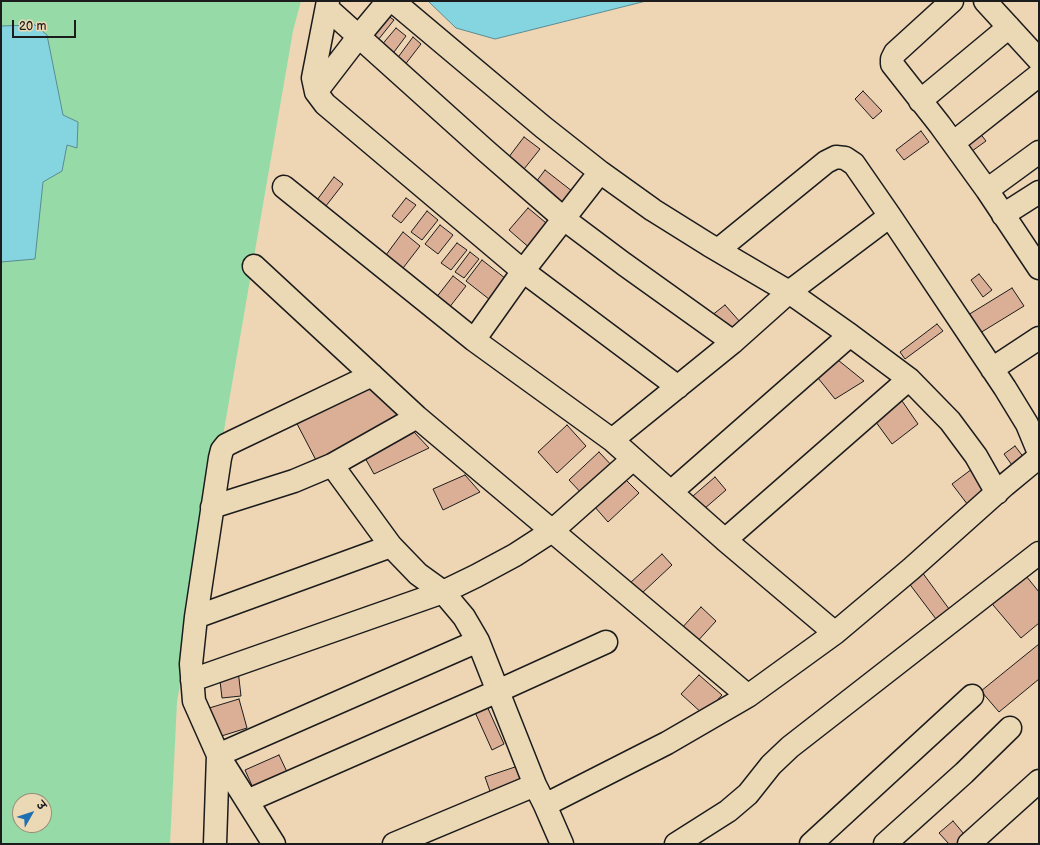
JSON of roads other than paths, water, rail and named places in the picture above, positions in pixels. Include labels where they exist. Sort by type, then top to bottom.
[{"type":"street","points":[[316,92],[388,1]]},
{"type":"street","points":[[393,1],[543,127],[600,172],[654,210],[789,292],[909,379],[950,421],[1001,489]]},
{"type":"street","points":[[952,1],[895,53],[892,59],[892,64],[987,190],[1039,268]]},
{"type":"street","points":[[985,1],[1039,60]]},
{"type":"street","points":[[328,4],[359,36],[486,151],[564,218],[624,264],[733,342]]},
{"type":"street","points":[[328,4],[313,78],[316,92],[325,104],[523,271],[678,387]]},
{"type":"street","points":[[920,101],[1009,28]]},
{"type":"street","points":[[953,143],[1039,75]]},
{"type":"street","points":[[987,190],[1039,152]]},
{"type":"street","points":[[718,250],[826,162],[836,157],[845,158],[854,164],[992,369],[1027,424],[1039,453]]},
{"type":"street","points":[[474,340],[523,271],[600,172]]},
{"type":"street","points":[[284,187],[474,340],[612,440],[725,540],[835,633]]},
{"type":"street","points":[[1003,215],[1039,192]]},
{"type":"street","points":[[612,440],[733,342],[789,292],[890,216]]},
{"type":"street","points":[[254,266],[417,417],[748,696]]},
{"type":"street","points":[[671,492],[850,335]]},
{"type":"street","points":[[992,369],[1039,338]]},
{"type":"street","points":[[274,844],[218,755],[194,701],[190,664],[220,458],[222,450],[226,445],[262,426],[372,375]]},
{"type":"street","points":[[725,540],[909,379]]},
{"type":"street","points":[[212,507],[294,480],[332,465],[417,417]]},
{"type":"street","points":[[192,680],[443,592],[476,576],[515,555],[552,531],[633,459]]},
{"type":"street","points":[[545,805],[667,743],[748,696],[835,633],[1031,464]]},
{"type":"street","points":[[332,465],[391,546],[418,574],[443,592],[464,616],[478,641],[535,785],[562,844]]},
{"type":"street","points":[[196,617],[391,546]]},
{"type":"street","points":[[676,844],[728,811],[748,794],[771,766],[790,747],[1039,553]]},
{"type":"street","points":[[218,755],[478,641]]},
{"type":"street","points":[[247,801],[606,642]]},
{"type":"street","points":[[812,844],[972,696]]},
{"type":"street","points":[[885,844],[964,773],[1010,728]]},
{"type":"street","points":[[215,844],[218,755]]},
{"type":"street","points":[[969,844],[1039,781]]},
{"type":"street","points":[[394,844],[535,785]]},
{"type":"water","points":[[428,1],[646,1],[495,39],[456,28]]},
{"type":"water","points":[[35,25],[47,35],[63,115],[78,122],[77,148],[67,145],[62,171],[43,182],[35,259],[1,262],[1,26]]}]
